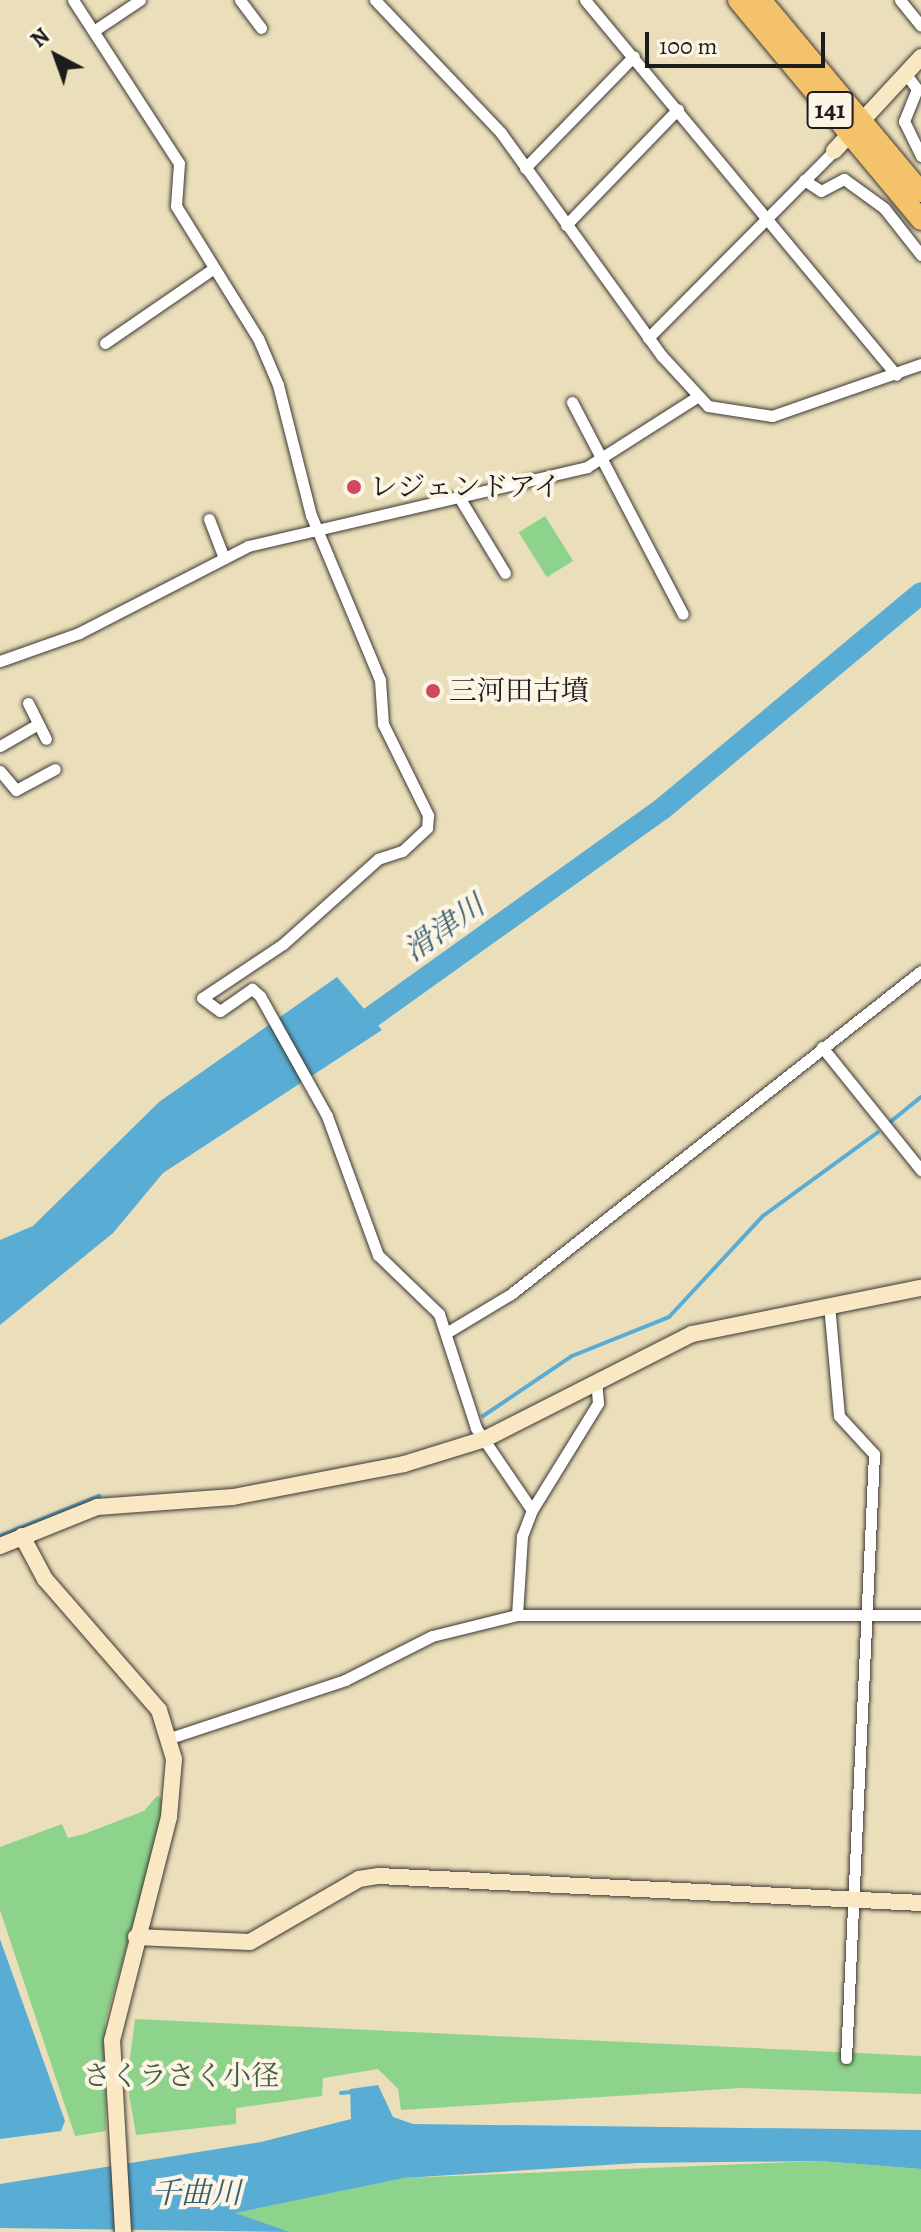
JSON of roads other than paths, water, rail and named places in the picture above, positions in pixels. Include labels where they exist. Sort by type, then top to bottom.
[{"type":"highway","name":"141","points":[[738,0],[856,128],[921,192]]},
{"type":"highway","name":"141","points":[[761,0],[921,220]]},
{"type":"street","points":[[73,0],[179,163],[176,206],[278,385],[318,528],[380,680],[383,724],[429,821],[402,851],[353,878],[283,944],[202,998],[220,1011],[252,989],[260,996],[315,1095],[378,1255],[434,1305],[446,1333],[458,1385],[485,1439],[532,1510]]},
{"type":"street","points":[[95,30],[140,0]]},
{"type":"street","points":[[240,0],[261,28]]},
{"type":"street","points":[[375,0],[475,104],[648,338],[697,397],[728,413],[772,416],[921,364]]},
{"type":"street","points":[[585,0],[896,375]]},
{"type":"street","points":[[900,0],[921,26]]},
{"type":"street","points":[[525,168],[634,56]]},
{"type":"street","points":[[648,338],[834,151],[921,57]]},
{"type":"street","points":[[905,73],[917,89],[904,121],[921,156]]},
{"type":"street","points":[[566,225],[678,109]]},
{"type":"street","points":[[804,180],[821,191],[844,179],[870,196],[921,255]]},
{"type":"street","points":[[105,343],[214,268]]},
{"type":"street","points":[[0,661],[79,633],[224,558],[318,528],[462,502],[605,457],[697,397]]},
{"type":"street","points":[[572,402],[605,457],[683,614]]},
{"type":"street","points":[[462,502],[505,573]]},
{"type":"street","points":[[209,519],[224,558]]},
{"type":"street","points":[[28,703],[46,739]]},
{"type":"street","points":[[0,746],[38,724]]},
{"type":"street","points":[[0,771],[16,790],[55,769]]},
{"type":"street","points":[[446,1333],[511,1294],[921,971]]},
{"type":"street","points":[[822,1047],[921,1170]]},
{"type":"street","points":[[0,1546],[97,1507],[324,1482],[485,1439],[692,1334],[829,1304],[921,1288]]},
{"type":"street","points":[[829,1304],[839,1416],[874,1454],[846,2058]]},
{"type":"street","points":[[517,1615],[522,1536],[532,1510],[598,1403],[596,1382]]},
{"type":"street","points":[[22,1536],[45,1579],[150,1699],[170,1738],[173,1798],[112,2040],[115,2147],[123,2232]]},
{"type":"street","points":[[170,1738],[345,1680],[432,1636],[517,1615],[865,1610],[921,1615]]},
{"type":"street","points":[[136,1937],[250,1942],[359,1879],[379,1876],[921,1903]]},
{"type":"water","points":[[337,977],[382,1030],[163,1173],[113,1233],[0,1325],[0,1240],[33,1226],[159,1102]]},
{"type":"water","points":[[0,1939],[65,2121],[61,2131],[0,2139]]},
{"type":"water","name":"千曲川","points":[[378,2085],[393,2117],[413,2124],[921,2130],[921,2169],[820,2161],[637,2163],[404,2178],[235,2213],[290,2232],[0,2228],[0,2184],[261,2142],[351,2119],[350,2089]]},
{"type":"waterway","name":"滑津川","points":[[349,1033],[662,809],[921,593]]},
{"type":"waterway","points":[[889,1123],[921,1097]]},
{"type":"waterway","points":[[483,1416],[572,1356],[669,1317],[763,1216],[878,1132]]},
{"type":"waterway","points":[[0,1536],[99,1496]]},
{"type":"waterway","points":[[341,2093],[351,2092]]},
{"type":"place","name":"レジェンドアイ","points":[[354,487]]},
{"type":"place","name":"三河田古墳","points":[[433,691]]},
{"type":"park label","name":"さくラさく小径","points":[[181,2076]]}]
